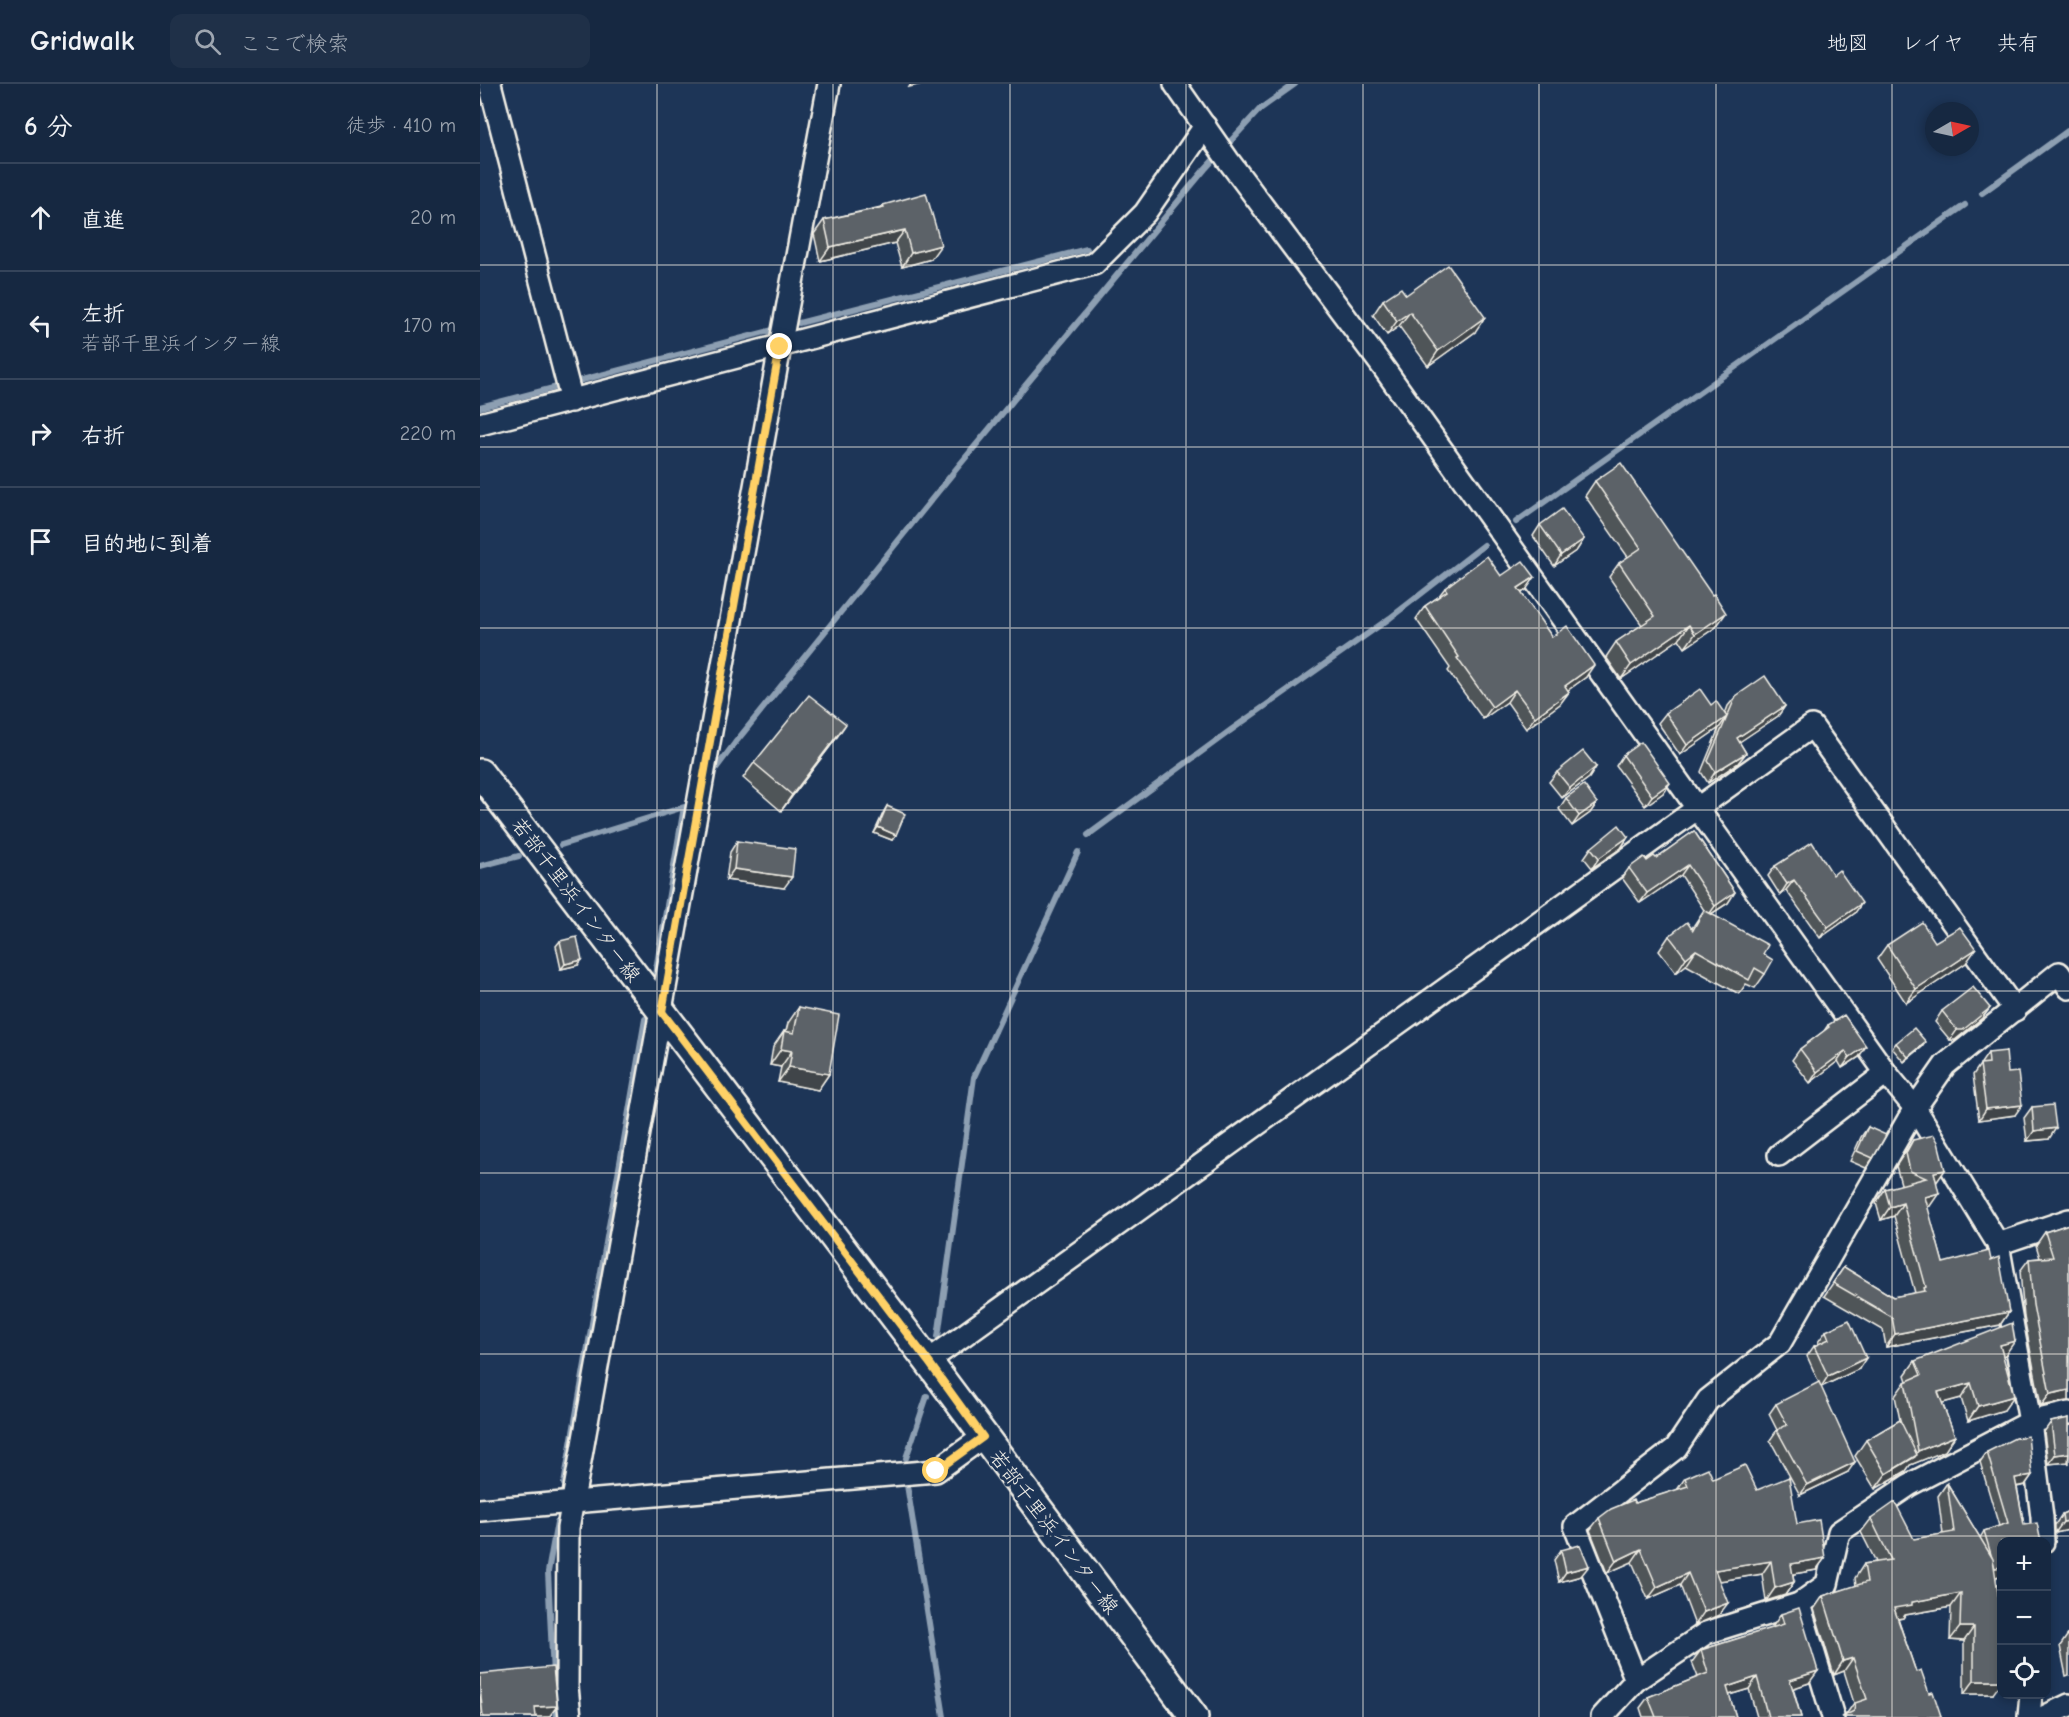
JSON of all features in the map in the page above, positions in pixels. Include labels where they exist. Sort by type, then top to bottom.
[{"type":"main road","name":"若部千里浜インター線","points":[[480,773],[928,1361],[1194,1717]]},
{"type":"street","points":[[490,84],[572,401]]},
{"type":"street","points":[[570,1717],[567,1686],[568,1528],[829,84]]},
{"type":"street","points":[[1175,84],[1228,160],[1383,367],[1886,1073],[1916,1108],[1998,1244],[2030,1422],[2043,1537]]},
{"type":"street","points":[[480,424],[1094,264],[1144,213],[1209,133]]},
{"type":"street","points":[[928,1361],[1812,726],[2015,1010]]},
{"type":"street","points":[[1636,1680],[1575,1526],[1676,1448],[1708,1400],[1780,1343],[1916,1108],[1945,1065],[2059,973],[2069,987]]},
{"type":"street","points":[[1779,1155],[1886,1073]]},
{"type":"street","points":[[1998,1244],[2069,1220]]},
{"type":"street","points":[[1602,1717],[1621,1708],[1636,1680],[1706,1633],[1799,1604],[1827,1584],[1839,1532],[1909,1485],[2030,1422],[2069,1413]]},
{"type":"street","points":[[480,1510],[936,1471],[983,1437]]},
{"type":"street","points":[[1799,1604],[1833,1717]]},
{"type":"street","points":[[2029,1717],[2031,1699]]},
{"type":"street","points":[[2044,1717],[2069,1705]]},
{"type":"building","points":[[926,193],[941,245],[911,253],[905,230],[830,247],[824,220],[884,207],[883,205]]},
{"type":"building","points":[[1448,265],[1485,317],[1438,351],[1410,312],[1397,321],[1383,300],[1401,288],[1406,295]]},
{"type":"building","points":[[1621,463],[1726,613],[1695,634],[1689,625],[1631,665],[1616,642],[1655,616],[1619,563],[1641,548],[1595,481]]},
{"type":"building","points":[[1562,509],[1584,539],[1561,555],[1540,525]]},
{"type":"building","points":[[1487,556],[1501,576],[1523,561],[1535,577],[1518,588],[1552,637],[1567,626],[1594,665],[1565,686],[1569,692],[1535,717],[1515,690],[1492,707],[1457,658],[1459,657],[1425,606],[1447,591],[1445,588]]},
{"type":"building","points":[[1765,676],[1785,706],[1737,738],[1746,753],[1715,772],[1708,761],[1736,696]]},
{"type":"building","points":[[1700,689],[1711,705],[1716,701],[1727,717],[1687,745],[1666,713]]},
{"type":"building","points":[[809,695],[846,724],[792,795],[754,763]]},
{"type":"building","points":[[1641,742],[1670,783],[1652,796],[1623,755]]},
{"type":"building","points":[[1583,751],[1596,767],[1570,788],[1557,772]]},
{"type":"building","points":[[1584,785],[1597,803],[1579,816],[1566,798]]},
{"type":"building","points":[[887,806],[905,814],[896,835],[878,827]]},
{"type":"building","points":[[1619,825],[1628,837],[1599,858],[1591,848]]},
{"type":"building","points":[[1694,831],[1735,892],[1715,906],[1688,865],[1647,893],[1629,868],[1644,857],[1647,861],[1654,856],[1656,858]]},
{"type":"building","points":[[737,841],[795,849],[792,877],[734,869]]},
{"type":"building","points":[[1812,842],[1833,875],[1839,870],[1862,903],[1828,927],[1794,880],[1787,884],[1775,866]]},
{"type":"building","points":[[1704,910],[1768,945],[1763,954],[1773,960],[1765,974],[1755,968],[1749,980],[1696,950],[1686,958],[1669,936],[1687,922],[1693,930]]},
{"type":"building","points":[[1922,922],[1935,942],[1960,927],[1976,949],[1916,989],[1887,945]]},
{"type":"building","points":[[577,937],[582,960],[565,964],[560,941]]},
{"type":"building","points":[[1973,987],[1990,1008],[1963,1030],[1957,1030],[1942,1011]]},
{"type":"building","points":[[799,1007],[839,1015],[829,1074],[789,1067],[792,1051],[781,1049],[784,1031],[794,1033]]},
{"type":"building","points":[[1844,1015],[1866,1046],[1850,1057],[1845,1051],[1817,1072],[1800,1049],[1829,1027],[1828,1025]]},
{"type":"building","points":[[1914,1028],[1926,1042],[1908,1057],[1896,1043]]},
{"type":"building","points":[[2006,1051],[2008,1073],[2018,1072],[2022,1105],[1986,1109],[1980,1064],[1989,1063],[1988,1053]]},
{"type":"building","points":[[2053,1105],[2056,1128],[2034,1131],[2032,1107]]},
{"type":"building","points":[[1868,1127],[1886,1135],[1873,1158],[1857,1151]]},
{"type":"building","points":[[1934,1135],[1945,1170],[1934,1172],[1939,1193],[1925,1197],[1943,1263],[1989,1251],[1991,1260],[1999,1257],[2009,1312],[1895,1334],[1892,1317],[1833,1283],[1844,1267],[1893,1297],[1925,1291],[1926,1287],[1903,1203],[1890,1207],[1885,1189],[1926,1178],[1910,1171],[1906,1153],[1913,1140]]},
{"type":"building","points":[[2069,1224],[2069,1390],[2050,1394],[2033,1305],[2029,1259],[2053,1257],[2045,1232]]},
{"type":"building","points":[[1849,1320],[1866,1358],[1828,1376],[1814,1346],[1829,1339],[1826,1331]]},
{"type":"building","points":[[2012,1323],[2015,1341],[2000,1345],[2014,1396],[1978,1406],[1971,1383],[1938,1392],[1955,1436],[1918,1451],[1905,1382],[1921,1375],[1915,1361]]},
{"type":"building","points":[[1819,1382],[1855,1462],[1807,1485],[1777,1430],[1787,1425],[1776,1404]]},
{"type":"building","points":[[2069,1418],[2069,1453],[2055,1455],[2051,1422]]},
{"type":"building","points":[[1900,1420],[1917,1455],[1886,1474],[1866,1440]]},
{"type":"building","points":[[2028,1436],[2032,1475],[2015,1478],[2024,1525],[2037,1523],[2040,1537],[1997,1537],[1997,1568],[1995,1568],[1984,1531],[2008,1523],[1987,1452],[2015,1438]]},
{"type":"building","points":[[1745,1465],[1757,1490],[1789,1477],[1797,1524],[1819,1520],[1825,1558],[1791,1564],[1794,1582],[1775,1588],[1771,1561],[1715,1570],[1728,1603],[1704,1612],[1688,1573],[1657,1587],[1641,1549],[1616,1561],[1599,1518],[1611,1509],[1633,1500],[1635,1503],[1688,1486],[1685,1478],[1708,1468],[1713,1479]]},
{"type":"building","points":[[1947,1483],[1993,1559],[1997,1586],[1997,1681],[1974,1681],[1974,1627],[1960,1627],[1961,1593],[1912,1602],[1912,1605],[1894,1608],[1916,1672],[1921,1670],[1929,1693],[1933,1692],[1941,1716],[1842,1717],[1854,1711],[1855,1703],[1867,1699],[1853,1658],[1843,1661],[1823,1596],[1867,1582],[1864,1564],[1891,1560],[1871,1519],[1895,1502],[1914,1539],[1954,1532]]},
{"type":"building","points":[[2069,1511],[2069,1521],[2063,1522],[2062,1514]]},
{"type":"building","points":[[1580,1545],[1589,1566],[1566,1572],[1561,1550]]},
{"type":"building","points":[[1799,1608],[1818,1671],[1790,1680],[1801,1717],[1768,1717],[1757,1677],[1727,1687],[1736,1717],[1656,1717],[1648,1697],[1708,1673],[1701,1650],[1784,1624],[1781,1614]]},
{"type":"building","points":[[553,1667],[557,1706],[535,1707],[536,1717],[483,1717],[480,1674]]},
{"type":"waterway","points":[[711,775],[957,468],[1205,169],[1260,109],[1295,84]]},
{"type":"waterway","points":[[1982,193],[2069,130]]},
{"type":"waterway","points":[[1516,522],[1965,205]]},
{"type":"waterway","points":[[799,323],[1087,249]]},
{"type":"waterway","points":[[578,381],[773,330]]},
{"type":"waterway","points":[[480,407],[561,386]]},
{"type":"waterway","points":[[1088,835],[1231,730],[1390,618],[1484,545]]},
{"type":"waterway","points":[[561,845],[684,807],[655,975]]},
{"type":"waterway","points":[[938,1337],[974,1077],[1078,852]]},
{"type":"waterway","points":[[480,866],[519,856]]},
{"type":"waterway","points":[[564,1484],[645,1019]]},
{"type":"waterway","points":[[906,1458],[927,1396]]},
{"type":"waterway","points":[[907,1485],[944,1717]]},
{"type":"waterway","points":[[553,1675],[548,1572],[557,1522]]},
{"type":"waterway","points":[[555,1700],[557,1717]]},
{"type":"route","points":[[780,347],[662,1012],[928,1361],[983,1437],[936,1471]]}]
